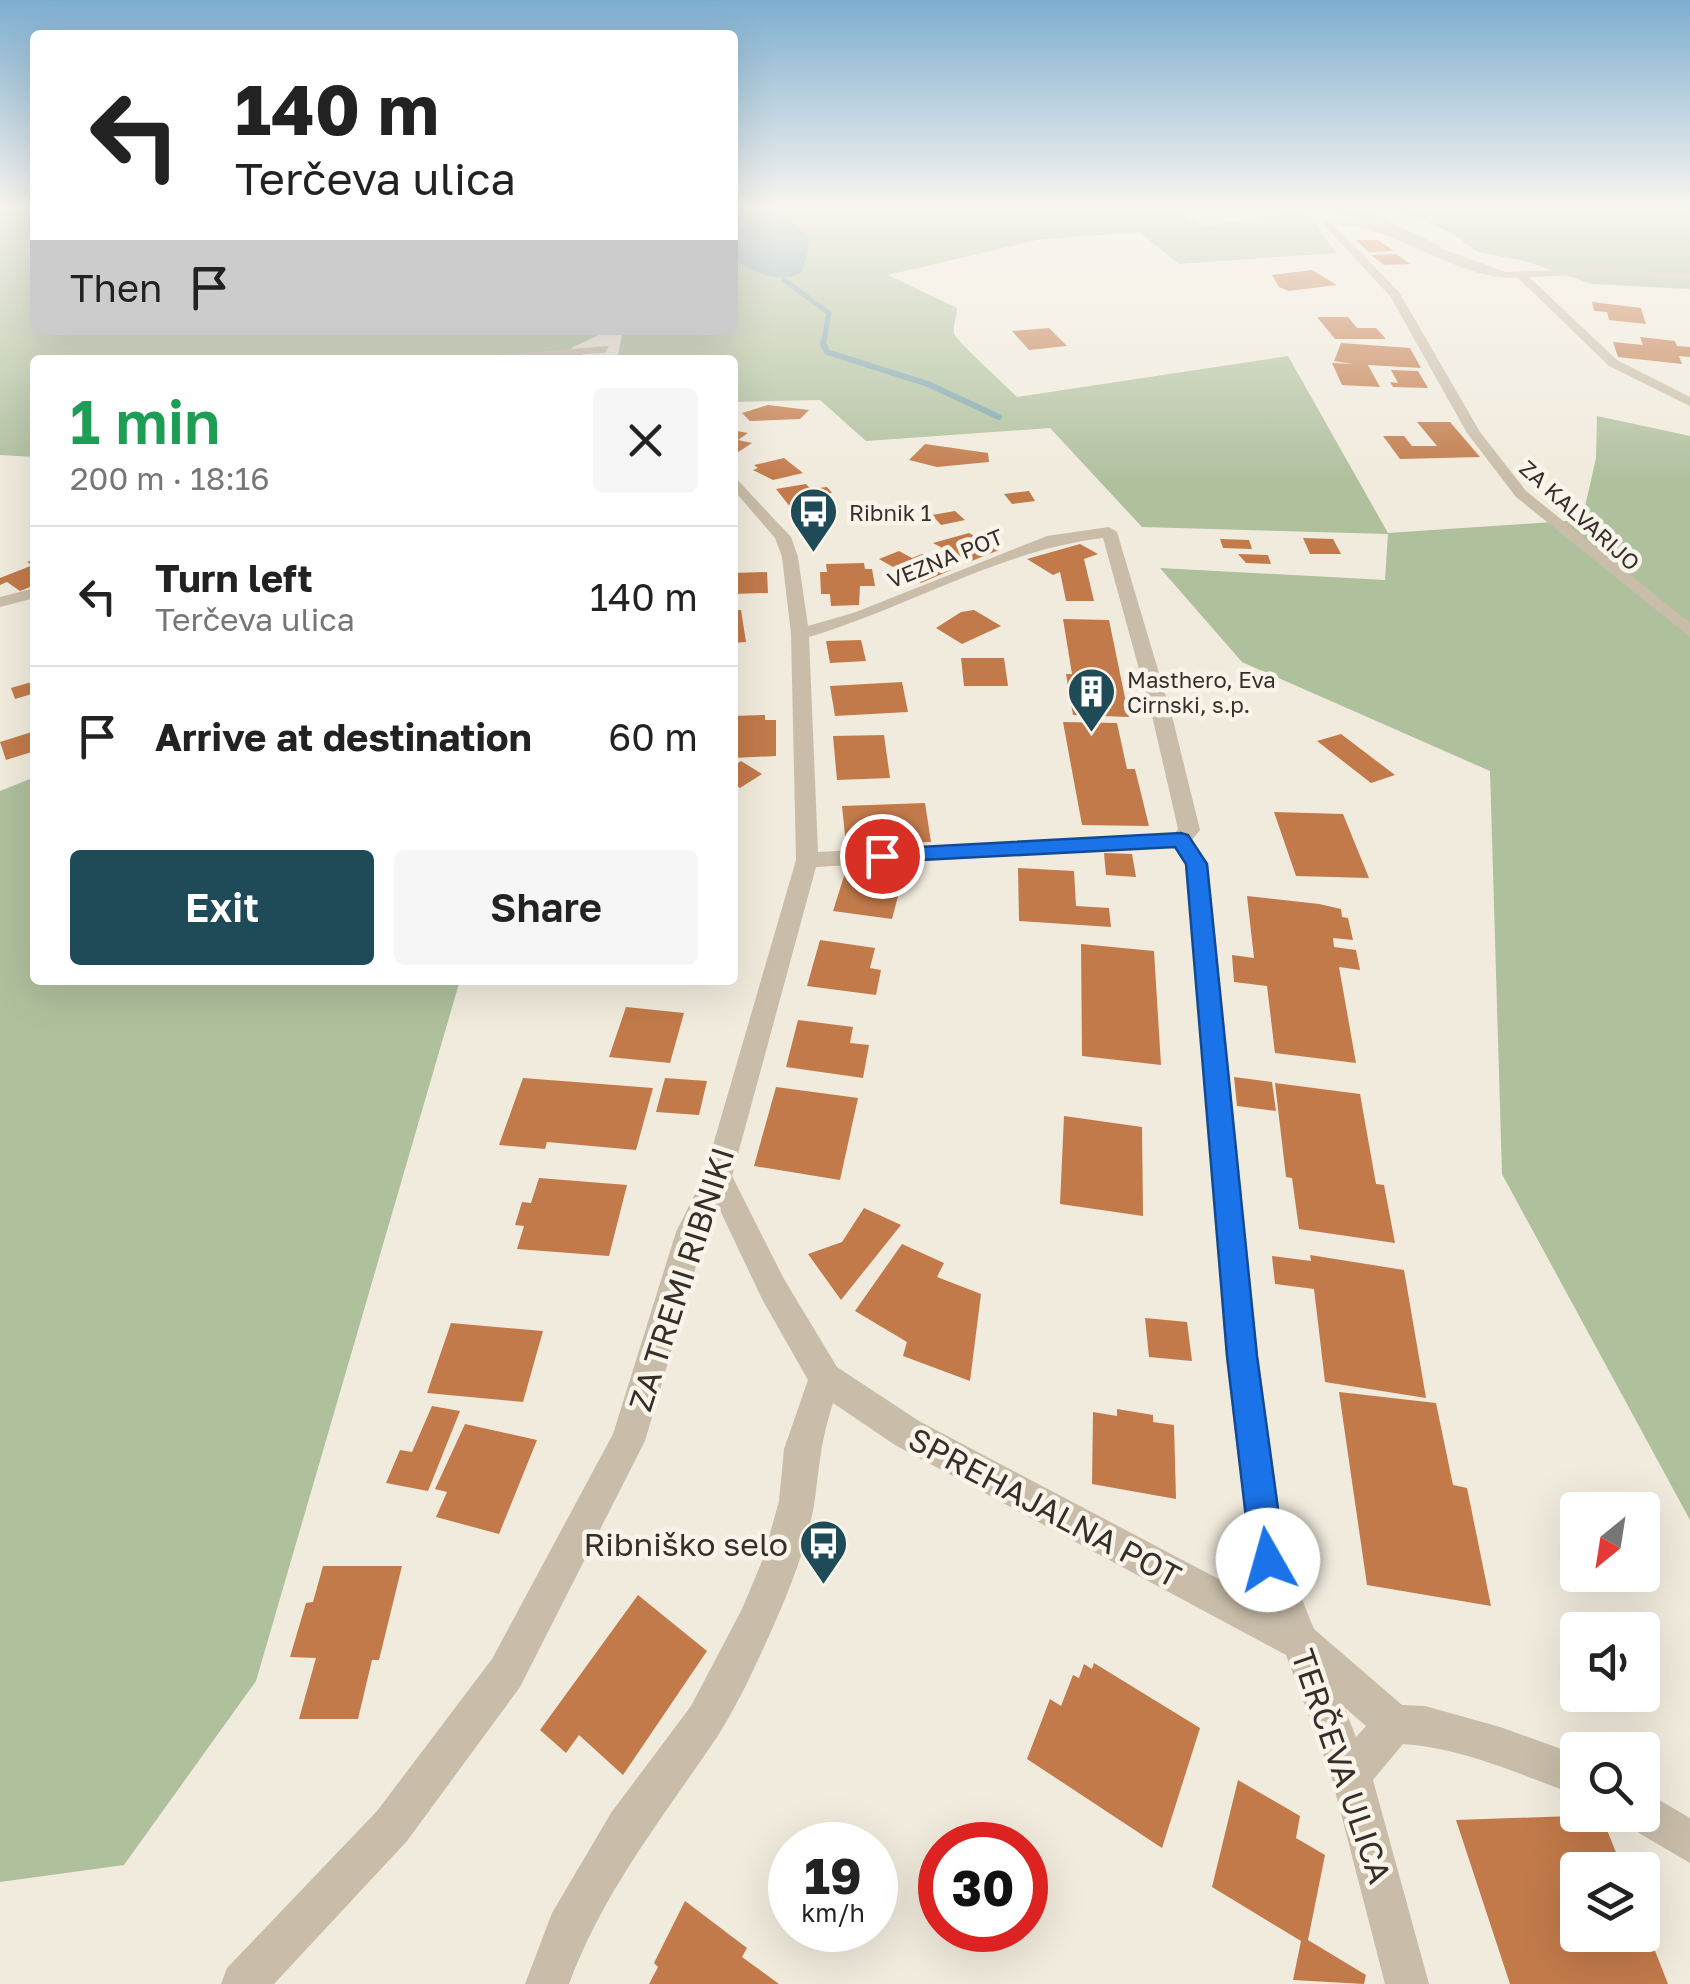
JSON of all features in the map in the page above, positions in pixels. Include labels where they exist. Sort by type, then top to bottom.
[{"type":"street","name":"ZA KALVARIJO","points":[[1398,299],[1474,433],[1522,494],[1690,632]]},
{"type":"street","points":[[1546,299],[1613,363],[1690,402]]},
{"type":"street","name":"ZA TREMI RIBNIKI","points":[[242,1984],[392,1826],[506,1673],[628,1442],[691,1232],[718,1176],[807,860],[800,634],[783,536],[738,484]]},
{"type":"street","name":"VEZNA POT","points":[[800,634],[862,616],[1052,539],[1109,532]]},
{"type":"street","name":"TERČEVA ULICA","points":[[1109,532],[1163,720],[1188,830],[1181,840],[1196,864],[1242,1356],[1268,1560],[1351,1775],[1407,1984]]},
{"type":"street","points":[[0,602],[30,593]]},
{"type":"street","points":[[807,860],[1181,840]]},
{"type":"street","name":"SPREHAJALNA POT","points":[[718,1176],[773,1289],[825,1378],[941,1452],[1301,1644],[1394,1724]]},
{"type":"street","points":[[547,1984],[568,1929],[626,1828],[706,1720],[756,1622],[781,1559],[797,1501],[802,1449],[825,1378]]},
{"type":"street","points":[[1351,1775],[1394,1724],[1425,1726],[1560,1769]]},
{"type":"street","points":[[1660,1823],[1690,1842]]},
{"type":"green space","points":[[0,299],[30,299],[30,335],[597,335],[571,348],[583,355],[30,355],[30,457],[0,455]]},
{"type":"green space","points":[[738,299],[937,299],[957,308],[956,337],[1017,397],[1288,356],[1388,533],[1582,520],[1596,458],[1597,416],[1690,436],[1690,1520],[1502,1174],[1490,771],[1242,662],[1160,568],[1385,580],[1388,534],[1142,527],[1050,428],[866,441],[820,400],[738,402],[738,355],[618,355],[622,335],[738,335]]},
{"type":"green space","points":[[30,779],[30,985],[459,985],[256,1681],[124,1865],[0,1882],[0,791]]},
{"type":"building","points":[[1592,302],[1641,308],[1646,324],[1609,320],[1607,312],[1594,311]]},
{"type":"building","points":[[1317,317],[1348,317],[1357,328],[1376,328],[1386,339],[1335,339]]},
{"type":"building","points":[[1049,328],[1067,346],[1029,350],[1012,331]]},
{"type":"building","points":[[1640,337],[1690,347],[1690,357],[1679,356],[1682,364],[1618,357],[1613,342],[1643,345]]},
{"type":"building","points":[[1341,343],[1410,348],[1421,368],[1368,365],[1380,387],[1342,385],[1332,363],[1353,364],[1334,361]]},
{"type":"building","points":[[1391,370],[1418,371],[1428,388],[1393,387],[1390,382],[1398,383]]},
{"type":"building","points":[[768,405],[809,410],[800,419],[750,421],[742,413]]},
{"type":"building","points":[[1417,422],[1450,422],[1480,457],[1400,459],[1383,436],[1404,436],[1412,446],[1437,446]]},
{"type":"building","points":[[738,440],[752,443],[738,452]]},
{"type":"building","points":[[925,444],[988,453],[989,462],[937,467],[909,460]]},
{"type":"building","points":[[784,458],[803,473],[773,480],[753,470],[758,468],[754,465]]},
{"type":"building","points":[[806,484],[811,489],[827,487],[832,493],[816,495],[823,503],[791,508],[776,489]]},
{"type":"building","points":[[1029,491],[1035,501],[1012,504],[1004,494]]},
{"type":"building","points":[[955,511],[965,520],[941,525],[932,515]]},
{"type":"building","points":[[969,533],[999,550],[969,562],[933,543]]},
{"type":"building","points":[[1303,538],[1333,539],[1341,554],[1310,554]]},
{"type":"building","points":[[1220,539],[1249,540],[1252,549],[1223,548]]},
{"type":"building","points":[[1080,544],[1098,554],[1084,559],[1094,601],[1066,601],[1060,572],[1053,575],[1027,559]]},
{"type":"building","points":[[899,551],[912,558],[922,554],[951,570],[921,583],[879,559]]},
{"type":"building","points":[[1238,554],[1268,555],[1271,564],[1246,563]]},
{"type":"building","points":[[864,563],[865,569],[872,569],[875,586],[860,586],[859,605],[831,606],[830,594],[821,594],[820,572],[827,572],[826,564]]},
{"type":"building","points":[[30,566],[30,587],[20,591],[7,582],[0,585],[0,578]]},
{"type":"building","points":[[767,572],[768,593],[738,594],[738,573]]},
{"type":"building","points":[[738,610],[741,610],[746,642],[738,643]]},
{"type":"building","points":[[974,610],[1001,626],[962,644],[936,628],[961,612]]},
{"type":"building","points":[[1063,619],[1109,620],[1129,717],[1073,715],[1066,674],[1072,674]]},
{"type":"building","points":[[861,640],[866,661],[830,663],[826,641]]},
{"type":"building","points":[[961,658],[1004,658],[1008,686],[964,686]]},
{"type":"building","points":[[30,682],[30,694],[15,699],[11,688]]},
{"type":"building","points":[[902,682],[908,712],[835,716],[830,686]]},
{"type":"building","points":[[765,715],[765,720],[776,720],[776,756],[738,758],[738,716]]},
{"type":"building","points":[[1063,722],[1117,723],[1127,769],[1135,769],[1149,826],[1082,825]]},
{"type":"building","points":[[30,733],[30,753],[6,760],[0,742]]},
{"type":"building","points":[[1341,734],[1395,775],[1371,783],[1317,741]]},
{"type":"building","points":[[884,735],[890,778],[837,780],[833,736]]},
{"type":"building","points":[[741,761],[762,774],[740,788]]},
{"type":"building","points":[[925,803],[931,842],[846,845],[842,806]]},
{"type":"building","points":[[1274,812],[1343,814],[1369,878],[1296,876]]},
{"type":"building","points":[[1104,853],[1132,854],[1136,877],[1106,875]]},
{"type":"building","points":[[1018,868],[1074,871],[1076,906],[1109,908],[1111,927],[1019,921]]},
{"type":"building","points":[[845,873],[902,881],[892,919],[833,911]]},
{"type":"building","points":[[1247,896],[1319,904],[1341,909],[1342,917],[1348,918],[1353,940],[1333,938],[1334,947],[1356,950],[1360,970],[1339,967],[1356,1063],[1275,1053],[1267,986],[1234,982],[1232,955],[1254,958]]},
{"type":"building","points":[[820,940],[875,948],[870,968],[881,970],[876,995],[807,986]]},
{"type":"building","points":[[1081,944],[1154,951],[1161,1065],[1082,1056]]},
{"type":"building","points":[[626,1007],[684,1013],[670,1063],[609,1057]]},
{"type":"building","points":[[798,1020],[853,1027],[850,1043],[869,1045],[863,1078],[786,1067]]},
{"type":"building","points":[[1234,1077],[1272,1082],[1276,1111],[1237,1106]]},
{"type":"building","points":[[523,1078],[653,1088],[636,1150],[547,1142],[545,1149],[499,1145]]},
{"type":"building","points":[[665,1078],[707,1081],[699,1115],[656,1112]]},
{"type":"building","points":[[1275,1083],[1360,1094],[1376,1184],[1384,1185],[1395,1243],[1299,1229],[1292,1178],[1286,1177]]},
{"type":"building","points":[[776,1087],[858,1098],[840,1180],[754,1166]]},
{"type":"building","points":[[1064,1116],[1142,1127],[1143,1216],[1060,1204]]},
{"type":"building","points":[[539,1178],[627,1185],[609,1256],[517,1249],[524,1226],[515,1225],[522,1202],[531,1203]]},
{"type":"building","points":[[864,1208],[901,1225],[841,1300],[808,1254],[842,1242]]},
{"type":"building","points":[[902,1244],[944,1263],[937,1277],[981,1294],[970,1381],[903,1356],[907,1342],[855,1311]]},
{"type":"building","points":[[1310,1255],[1404,1270],[1426,1398],[1325,1382],[1314,1289],[1275,1284],[1272,1256],[1311,1261]]},
{"type":"building","points":[[1145,1318],[1187,1322],[1192,1361],[1149,1357]]},
{"type":"building","points":[[451,1323],[543,1331],[523,1402],[427,1393]]},
{"type":"building","points":[[1339,1392],[1436,1403],[1453,1485],[1467,1488],[1491,1606],[1367,1585]]},
{"type":"building","points":[[432,1406],[460,1411],[428,1491],[386,1483],[400,1450],[412,1452]]},
{"type":"building","points":[[1117,1409],[1153,1415],[1153,1422],[1174,1425],[1176,1499],[1092,1484],[1093,1412],[1117,1416]]},
{"type":"building","points":[[465,1424],[537,1440],[499,1534],[436,1517],[447,1492],[435,1489]]},
{"type":"building","points":[[323,1566],[402,1566],[379,1660],[372,1660],[358,1719],[299,1719],[316,1658],[290,1657],[306,1603],[313,1602]]},
{"type":"building","points":[[638,1595],[707,1651],[623,1775],[579,1735],[566,1753],[540,1730]]},
{"type":"building","points":[[1094,1663],[1200,1728],[1162,1848],[1027,1759],[1050,1699],[1061,1706],[1073,1675],[1079,1678],[1084,1664],[1092,1669]]},
{"type":"building","points":[[1238,1780],[1300,1816],[1296,1838],[1325,1855],[1308,1940],[1366,1975],[1364,1984],[1293,1980],[1301,1941],[1212,1887]]},
{"type":"building","points":[[1560,1816],[1560,1832],[1608,1832],[1616,1852],[1560,1852],[1560,1952],[1656,1952],[1668,1984],[1510,1984],[1456,1820]]},
{"type":"building","points":[[685,1901],[747,1948],[742,1957],[779,1984],[649,1984],[658,1967],[654,1963]]},
{"type":"waterway","points":[[809,299],[829,313],[823,344]]},
{"type":"waterway","points":[[823,344],[827,352],[928,384],[999,417]]},
{"type":"place","name":"Ribnik 1","points":[[814,554]]},
{"type":"place","name":"Masthero, Eva Cirnski, s.p.","points":[[1092,734]]},
{"type":"place","name":"Ribniško selo","points":[[823,1586]]},
{"type":"route","points":[[882,856],[1181,840],[1196,864],[1242,1356],[1268,1560]]}]
